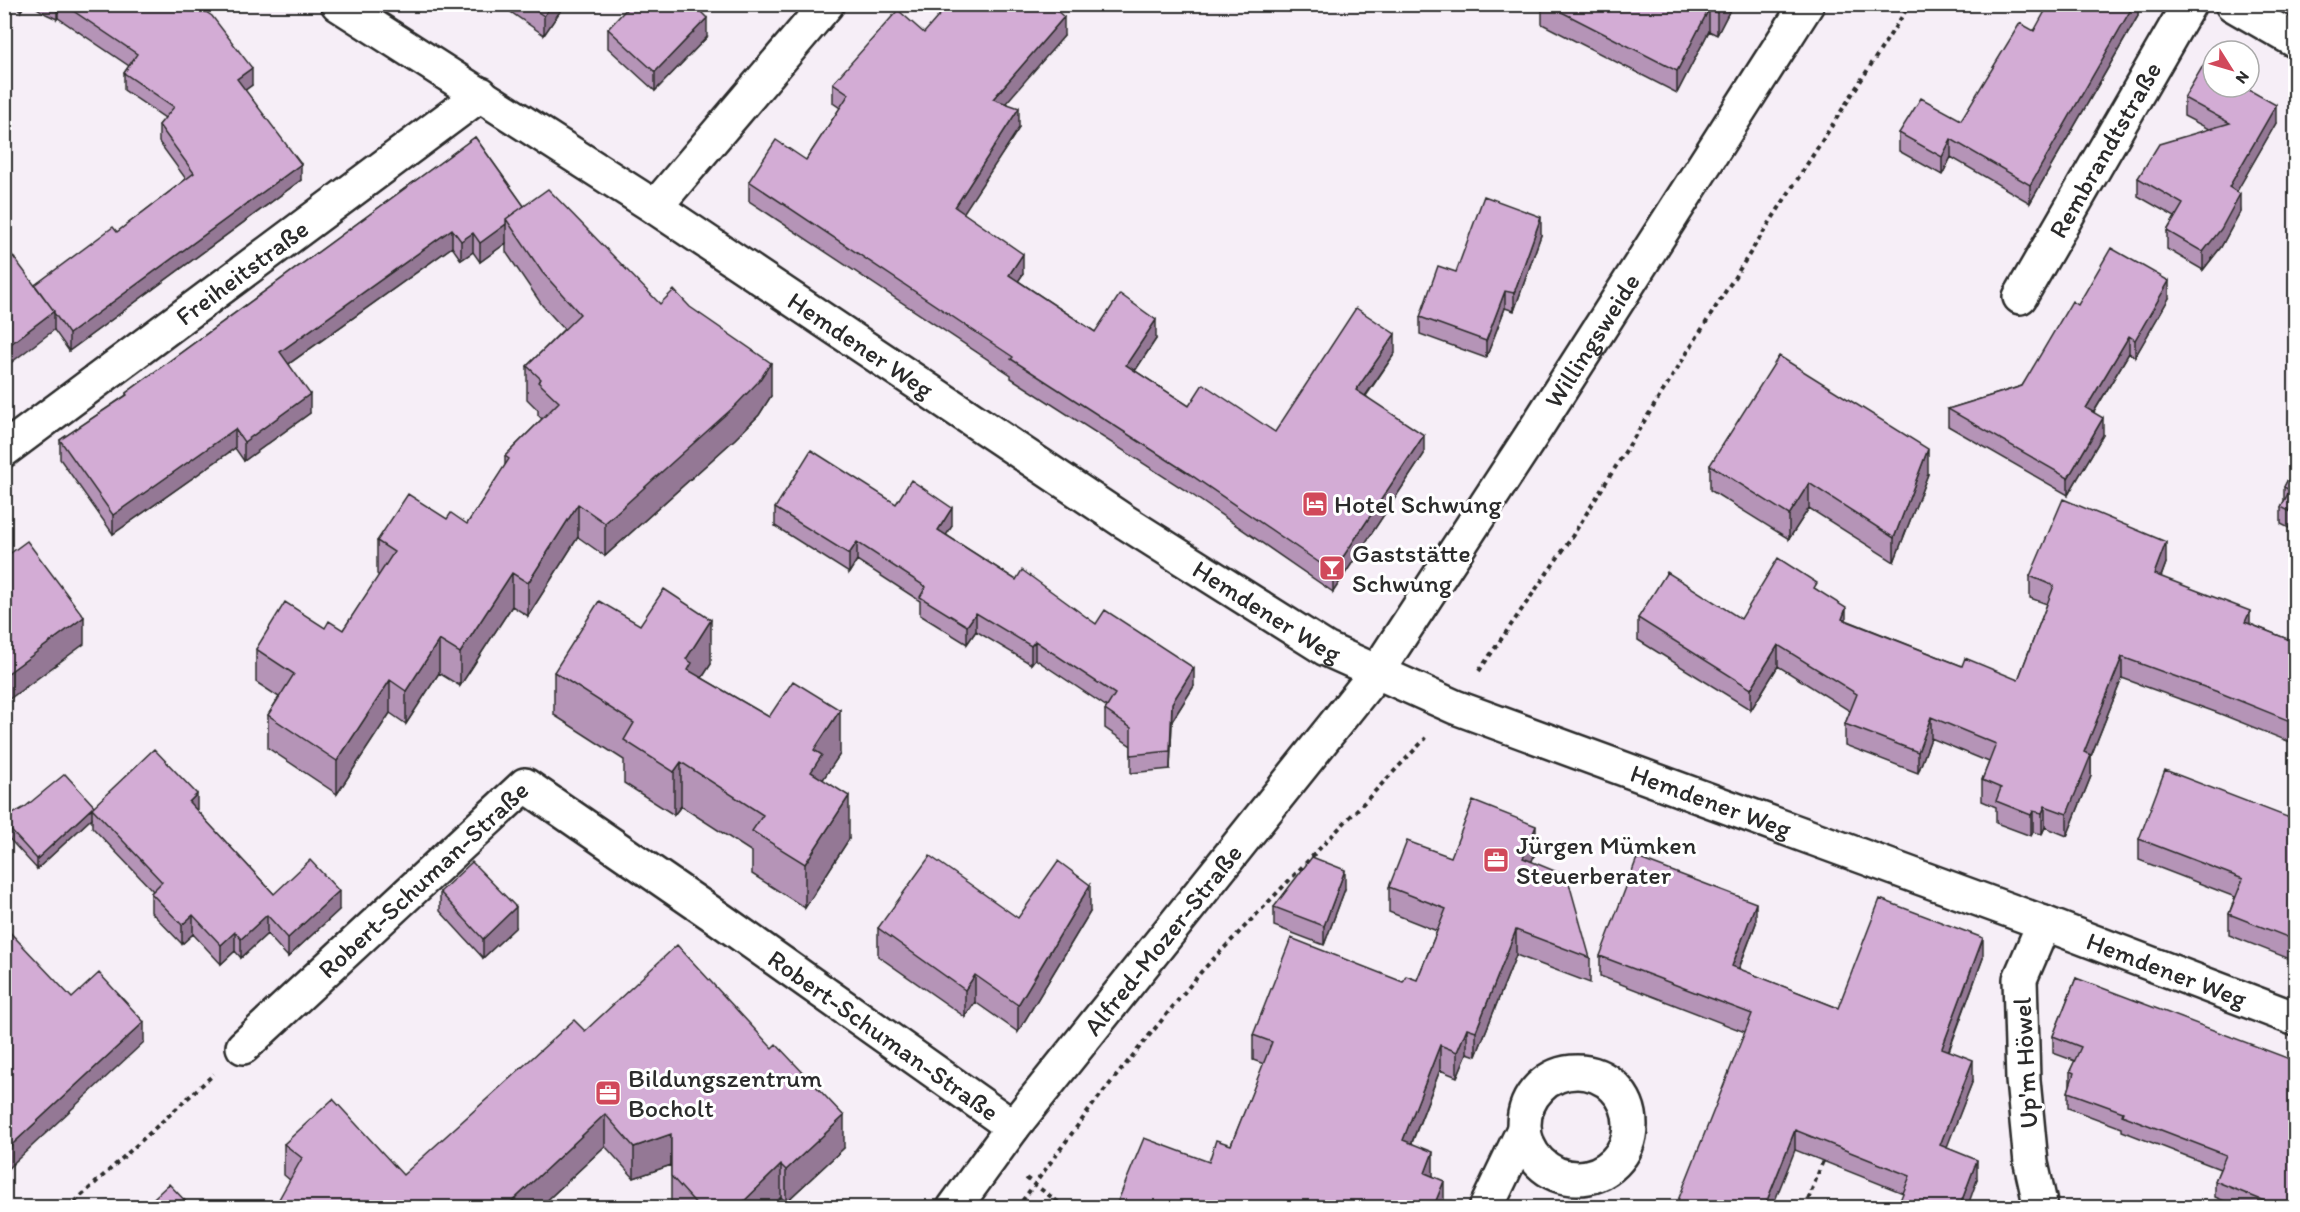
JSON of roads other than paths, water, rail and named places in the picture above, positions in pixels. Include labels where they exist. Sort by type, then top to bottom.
[{"type":"street","name":"Hemdener Weg","points":[[338,4],[655,207],[1122,520],[1326,649],[1455,707],[2044,923],[2295,1019]]},
{"type":"street","points":[[655,207],[827,4]]},
{"type":"street","name":"Willingsweide","points":[[1376,673],[1556,397],[1807,4]]},
{"type":"street","name":"Rembrandtstraße","points":[[2020,297],[2189,4]]},
{"type":"street","points":[[2232,4],[2295,41]]},
{"type":"street","name":"Freiheitstraße","points":[[4,450],[481,94]]},
{"type":"street","name":"Alfred-Mozer-Straße","points":[[954,1208],[1004,1140],[1376,673]]},
{"type":"street","name":"Robert-Schuman-Straße","points":[[243,1047],[525,785],[721,920],[1004,1140]]},
{"type":"street","name":"Up'm Höwel","points":[[2041,1208],[2031,1162],[2024,1080],[2020,979],[2044,923]]},
{"type":"street","points":[[1486,1208],[1524,1129]]},
{"type":"place","name":"Hotel Schwung","points":[[1315,504]]},
{"type":"place","name":"Gaststätte Schwung","points":[[1332,568]]},
{"type":"place","name":"Jürgen Mümken Steuerberater","points":[[1496,860]]},
{"type":"place","name":"Bildungszentrum Bocholt","points":[[608,1093]]}]
